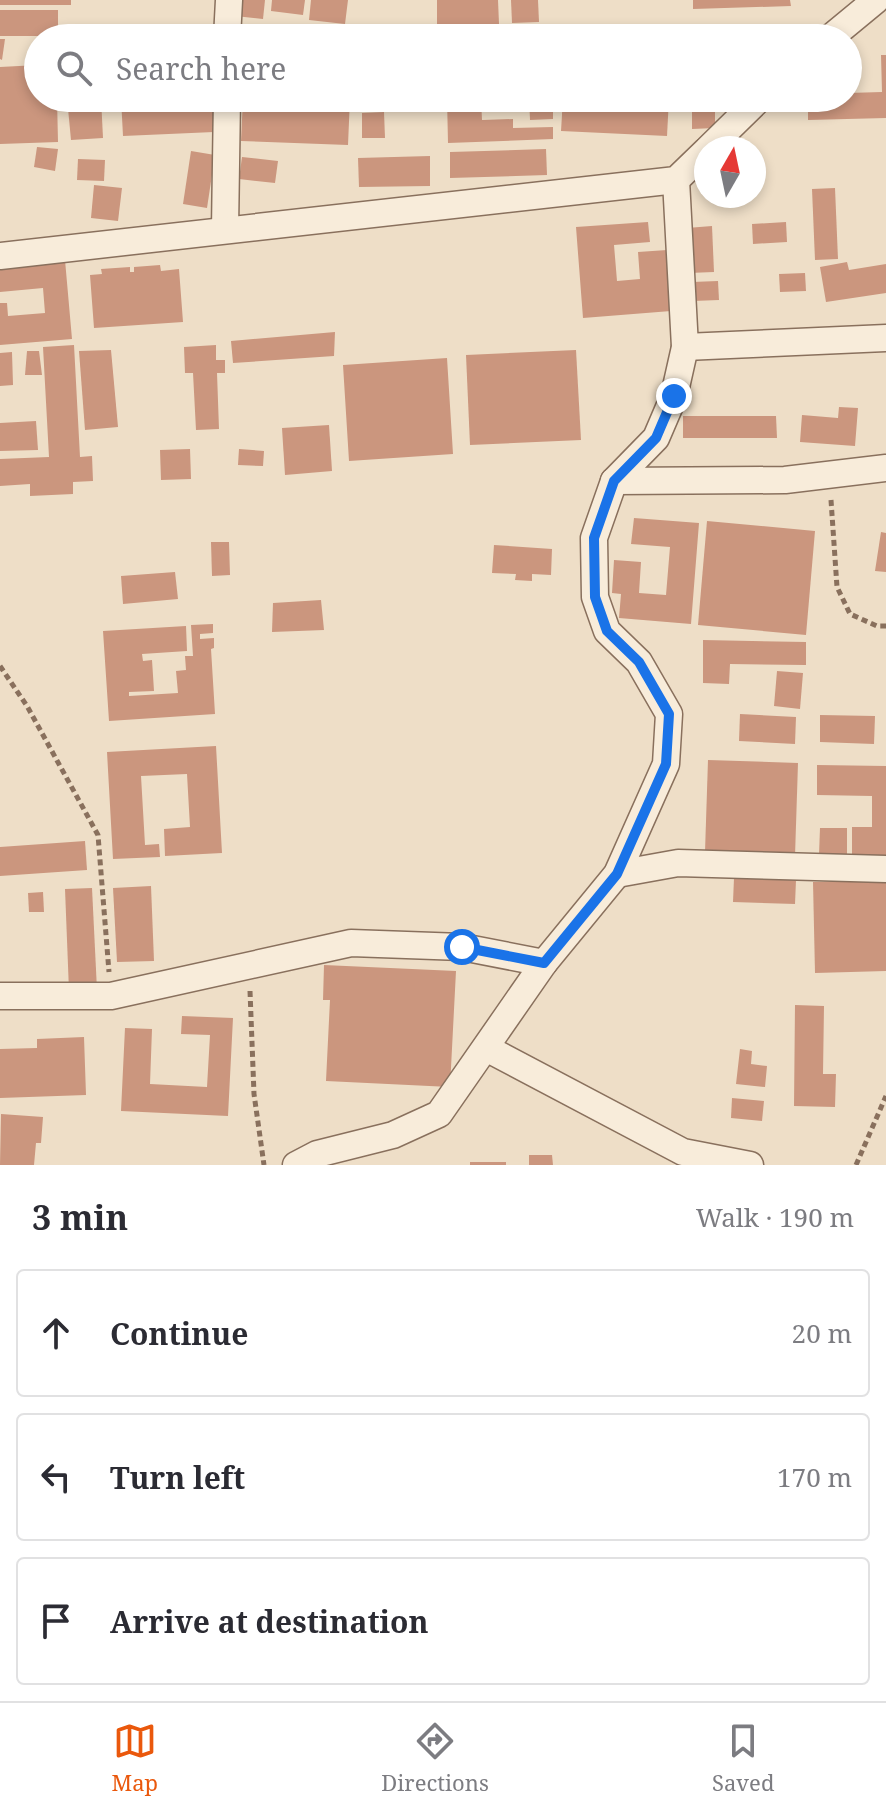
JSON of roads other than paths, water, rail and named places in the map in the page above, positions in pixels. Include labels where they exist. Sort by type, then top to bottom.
[{"type":"street","points":[[228,24],[229,0]]},
{"type":"street","points":[[847,24],[876,0]]},
{"type":"street","points":[[225,229],[227,112]]},
{"type":"street","points":[[721,136],[745,112]]},
{"type":"street","points":[[0,256],[676,180],[694,162]]},
{"type":"street","points":[[296,1165],[317,1154],[393,1135],[439,1114],[544,963],[617,874],[666,764],[669,714],[639,662],[607,631],[595,597],[594,538],[614,481],[656,438],[674,396],[685,347],[676,180]]},
{"type":"street","points":[[685,347],[886,338]]},
{"type":"street","points":[[614,481],[785,480],[886,468]]},
{"type":"street","points":[[617,874],[678,863],[886,869]]},
{"type":"street","points":[[0,996],[111,996],[351,943],[462,947],[544,963]]},
{"type":"street","points":[[486,1048],[684,1159],[750,1165]]}]
